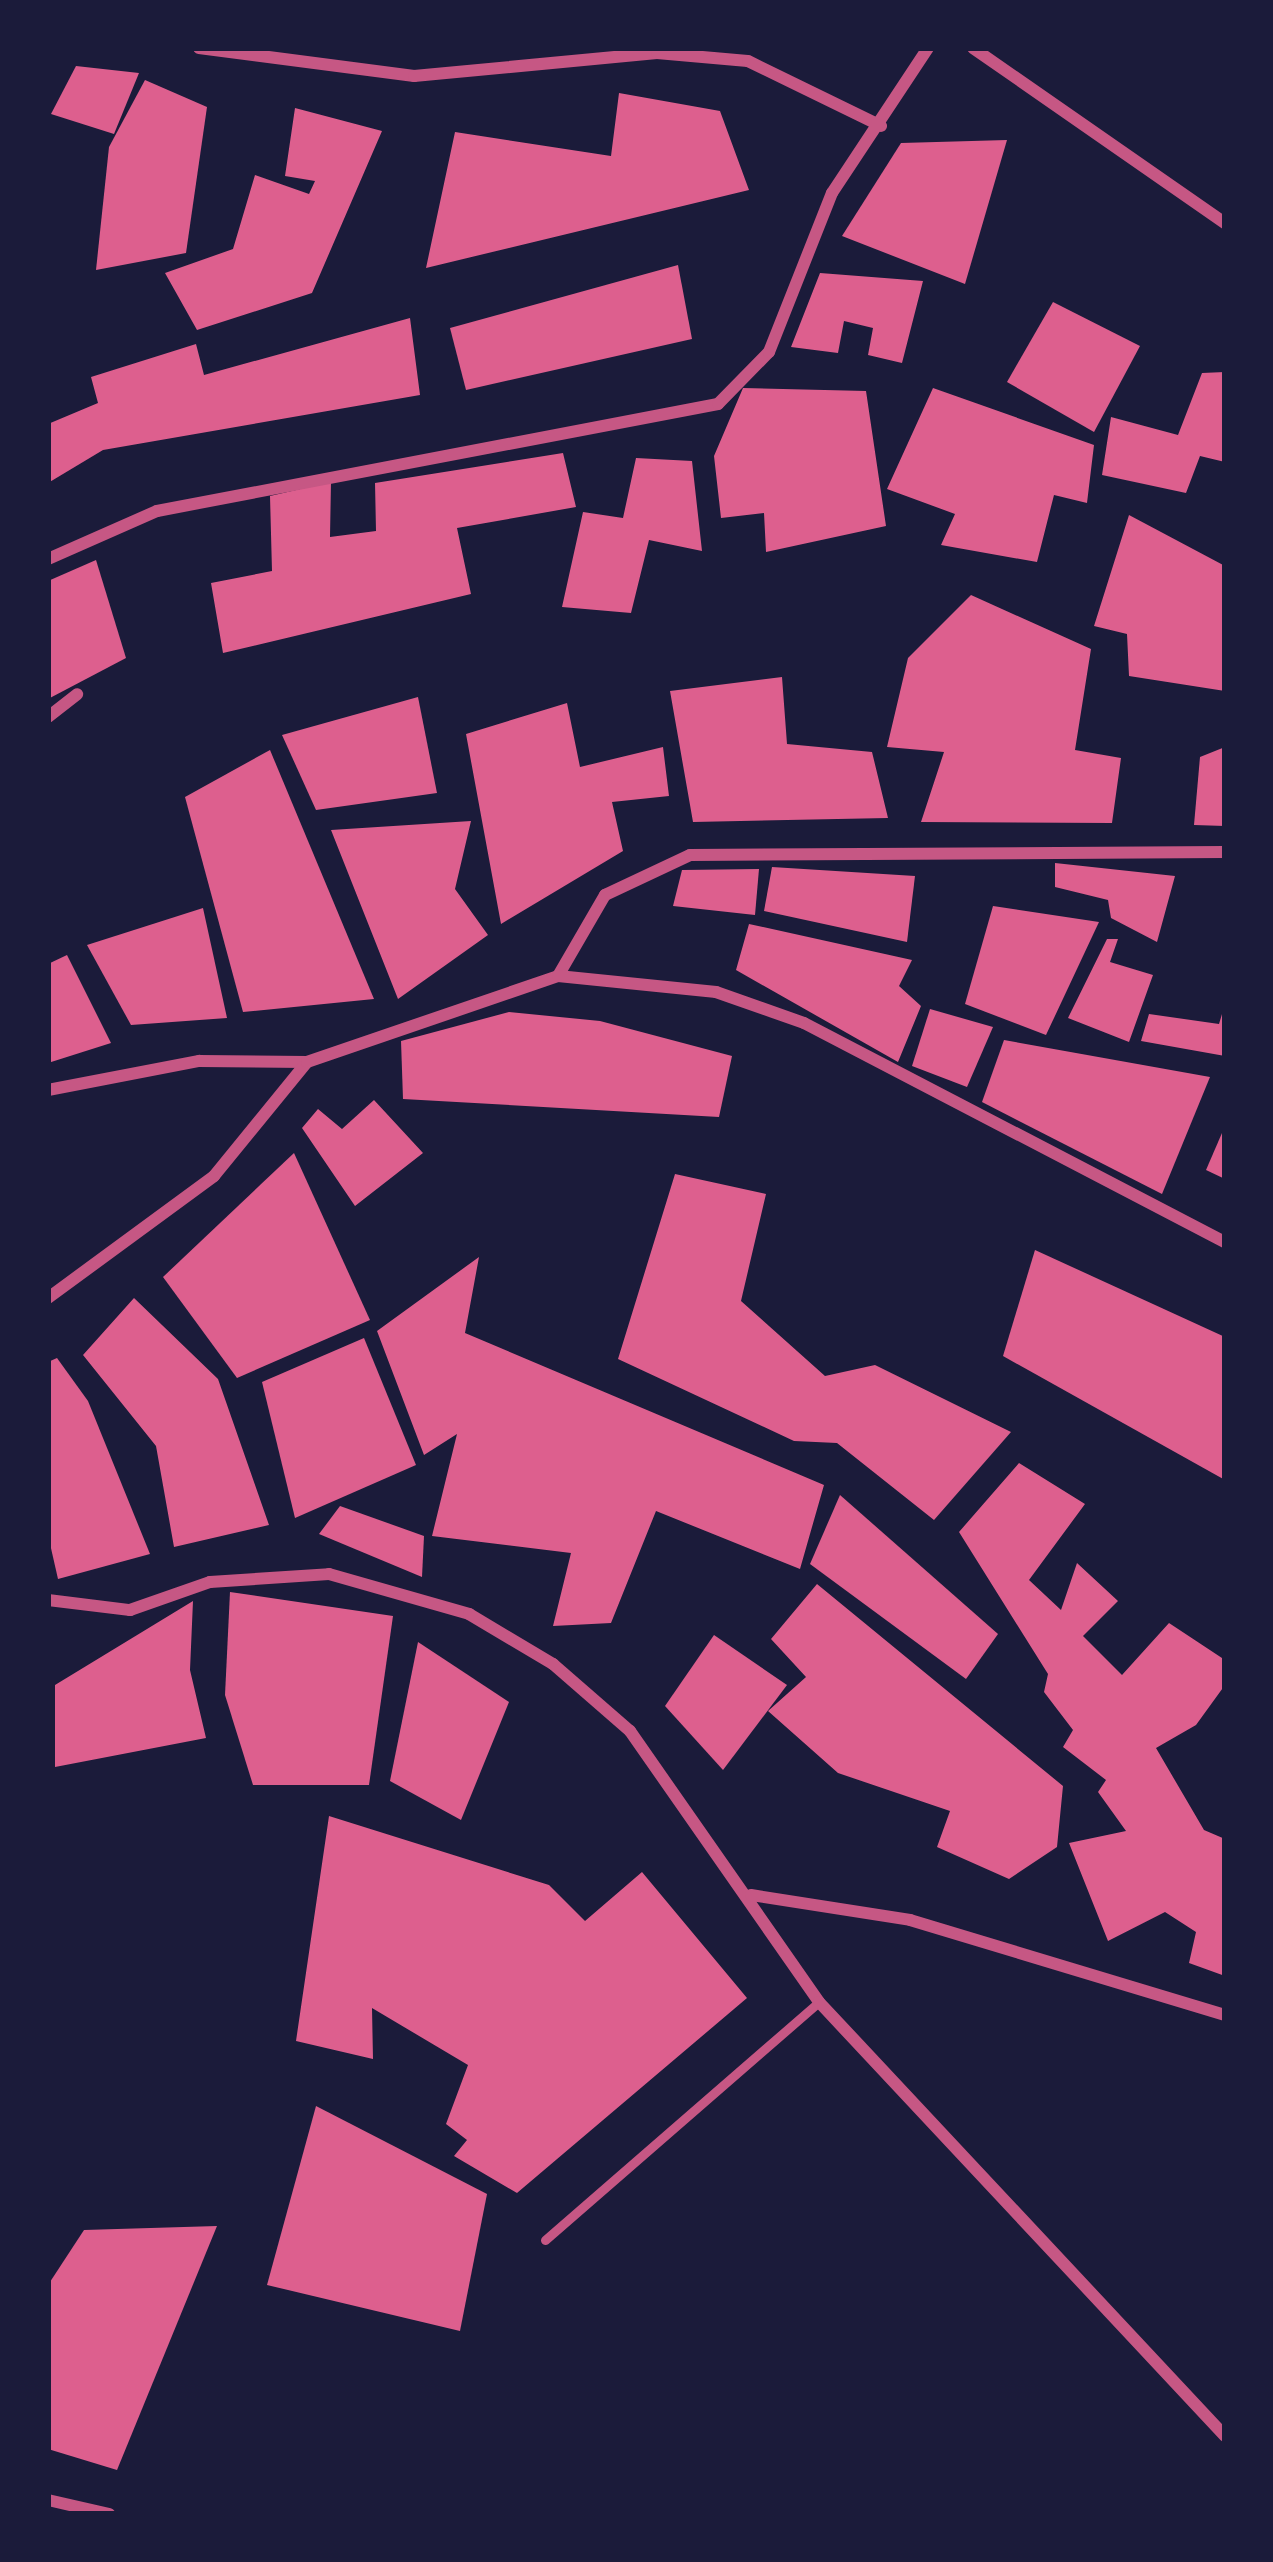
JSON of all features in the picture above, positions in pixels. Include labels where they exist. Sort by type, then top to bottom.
[{"type":"street","points":[[199,48],[414,76],[657,53],[748,61],[880,126]]},
{"type":"street","points":[[48,559],[158,511],[718,404],[769,352],[807,244],[928,48]]},
{"type":"street","points":[[973,48],[1225,224]]},
{"type":"street","points":[[48,717],[77,694]]},
{"type":"street","points":[[558,976],[605,895],[690,855],[1225,852]]},
{"type":"street","points":[[48,1090],[181,1062],[307,1062],[558,976],[716,992],[804,1023],[1225,1242]]},
{"type":"street","points":[[48,1298],[214,1176],[307,1062]]},
{"type":"street","points":[[48,1600],[130,1610],[210,1582],[328,1574],[469,1614],[553,1664],[630,1731],[751,1895],[819,2002],[1225,2436]]},
{"type":"street","points":[[751,1895],[910,1920],[1225,2015]]},
{"type":"street","points":[[48,2500],[109,2514]]},
{"type":"lane","points":[[545,2240],[819,2002]]},
{"type":"building","points":[[76,66],[139,73],[114,134],[51,114]]},
{"type":"building","points":[[145,80],[207,107],[186,253],[96,270],[109,147]]},
{"type":"building","points":[[619,93],[720,111],[749,190],[426,268],[455,132],[611,156]]},
{"type":"building","points":[[295,108],[382,131],[312,293],[197,330],[165,273],[233,249],[255,175],[309,194],[315,181],[285,176]]},
{"type":"building","points":[[1007,140],[965,284],[842,236],[901,143]]},
{"type":"building","points":[[678,265],[692,339],[466,390],[450,328]]},
{"type":"building","points":[[820,273],[923,281],[902,363],[868,355],[873,328],[844,321],[838,353],[791,347]]},
{"type":"building","points":[[1053,302],[1140,346],[1094,432],[1007,382]]},
{"type":"building","points":[[410,318],[420,395],[103,450],[48,483],[48,424],[98,403],[91,377],[196,344],[204,375]]},
{"type":"building","points":[[1225,372],[1225,462],[1200,456],[1186,493],[1102,475],[1111,417],[1178,435],[1202,373]]},
{"type":"building","points":[[743,388],[866,391],[886,526],[766,552],[764,513],[721,518],[714,456]]},
{"type":"building","points":[[933,388],[1094,445],[1087,503],[1054,495],[1037,562],[941,545],[955,514],[887,489]]},
{"type":"building","points":[[563,453],[576,507],[457,528],[471,594],[223,653],[211,583],[272,571],[270,496],[331,482],[330,537],[376,531],[375,483]]},
{"type":"building","points":[[636,458],[692,461],[702,551],[649,540],[631,613],[562,607],[583,512],[623,518]]},
{"type":"building","points":[[1129,515],[1225,566],[1225,691],[1129,676],[1127,634],[1094,626]]},
{"type":"building","points":[[96,560],[126,658],[48,699],[48,581]]},
{"type":"building","points":[[971,595],[1091,649],[1075,750],[1121,758],[1112,823],[921,822],[944,752],[887,747],[908,658]]},
{"type":"building","points":[[782,677],[787,744],[872,752],[888,818],[693,822],[670,691]]},
{"type":"building","points":[[418,697],[437,793],[316,810],[282,735]]},
{"type":"building","points":[[567,703],[580,767],[663,747],[669,796],[612,802],[623,851],[501,924],[466,734]]},
{"type":"building","points":[[1225,747],[1225,826],[1194,825],[1200,757]]},
{"type":"building","points":[[270,750],[374,999],[243,1012],[185,797]]},
{"type":"building","points":[[471,821],[455,889],[488,935],[398,999],[331,830]]},
{"type":"building","points":[[1055,863],[1175,876],[1157,942],[1111,918],[1108,900],[1055,887]]},
{"type":"building","points":[[772,867],[915,876],[907,942],[764,911]]},
{"type":"building","points":[[759,869],[755,915],[673,906],[682,870]]},
{"type":"building","points":[[993,906],[1099,922],[1046,1035],[965,1004]]},
{"type":"building","points":[[203,908],[227,1018],[131,1025],[87,945]]},
{"type":"building","points":[[749,924],[912,960],[899,986],[921,1006],[898,1062],[736,970]]},
{"type":"building","points":[[1107,939],[1118,939],[1110,962],[1153,975],[1129,1042],[1068,1018]]},
{"type":"building","points":[[67,955],[111,1043],[48,1063],[48,964]]},
{"type":"building","points":[[1225,1004],[1225,1056],[1141,1041],[1149,1014],[1219,1024]]},
{"type":"building","points":[[930,1009],[993,1027],[967,1087],[912,1066]]},
{"type":"building","points":[[509,1012],[600,1021],[732,1056],[719,1117],[403,1099],[401,1041]]},
{"type":"building","points":[[1004,1040],[1210,1077],[1162,1194],[982,1102]]},
{"type":"building","points":[[374,1100],[423,1153],[355,1206],[302,1128],[318,1109],[342,1129]]},
{"type":"building","points":[[1225,1126],[1225,1179],[1206,1170]]},
{"type":"building","points":[[294,1153],[370,1320],[237,1378],[163,1277]]},
{"type":"building","points":[[675,1174],[766,1194],[741,1301],[825,1376],[875,1365],[1011,1432],[934,1520],[837,1443],[794,1441],[618,1359]]},
{"type":"building","points":[[1035,1250],[1225,1337],[1225,1480],[1003,1356]]},
{"type":"building","points":[[479,1257],[465,1333],[824,1485],[800,1569],[656,1511],[611,1623],[553,1626],[571,1553],[432,1536],[457,1434],[424,1455],[377,1331]]},
{"type":"building","points":[[134,1298],[218,1379],[269,1525],[174,1547],[156,1446],[83,1355]]},
{"type":"building","points":[[364,1338],[416,1465],[295,1518],[262,1382]]},
{"type":"building","points":[[57,1358],[88,1401],[150,1554],[58,1579],[48,1535],[48,1362]]},
{"type":"building","points":[[1019,1463],[1085,1504],[1029,1580],[1061,1610],[1077,1563],[1118,1601],[1083,1636],[1122,1675],[1169,1623],[1225,1660],[1225,1685],[1196,1725],[1156,1748],[1204,1830],[1225,1839],[1225,1976],[1189,1963],[1196,1932],[1165,1912],[1108,1941],[1069,1843],[1126,1831],[1098,1792],[1106,1780],[1063,1747],[1073,1730],[1044,1692],[1048,1674],[959,1532]]},
{"type":"building","points":[[840,1495],[998,1634],[966,1679],[810,1564]]},
{"type":"building","points":[[340,1506],[424,1536],[422,1577],[319,1534]]},
{"type":"building","points":[[817,1584],[1063,1786],[1057,1847],[1009,1879],[937,1847],[950,1811],[838,1773],[768,1711],[806,1677],[771,1639]]},
{"type":"building","points":[[230,1592],[393,1616],[369,1785],[253,1785],[225,1695]]},
{"type":"building","points":[[193,1601],[190,1670],[206,1738],[55,1767],[55,1685]]},
{"type":"building","points":[[714,1635],[787,1685],[723,1770],[665,1706]]},
{"type":"building","points":[[418,1642],[509,1702],[461,1820],[390,1781]]},
{"type":"building","points":[[329,1816],[549,1885],[585,1921],[642,1872],[747,1998],[517,2193],[454,2156],[467,2140],[446,2124],[468,2065],[372,2008],[373,2059],[296,2041]]},
{"type":"building","points":[[316,2106],[487,2194],[460,2331],[267,2285]]},
{"type":"building","points":[[217,2226],[117,2470],[48,2449],[48,2285],[84,2230]]}]
